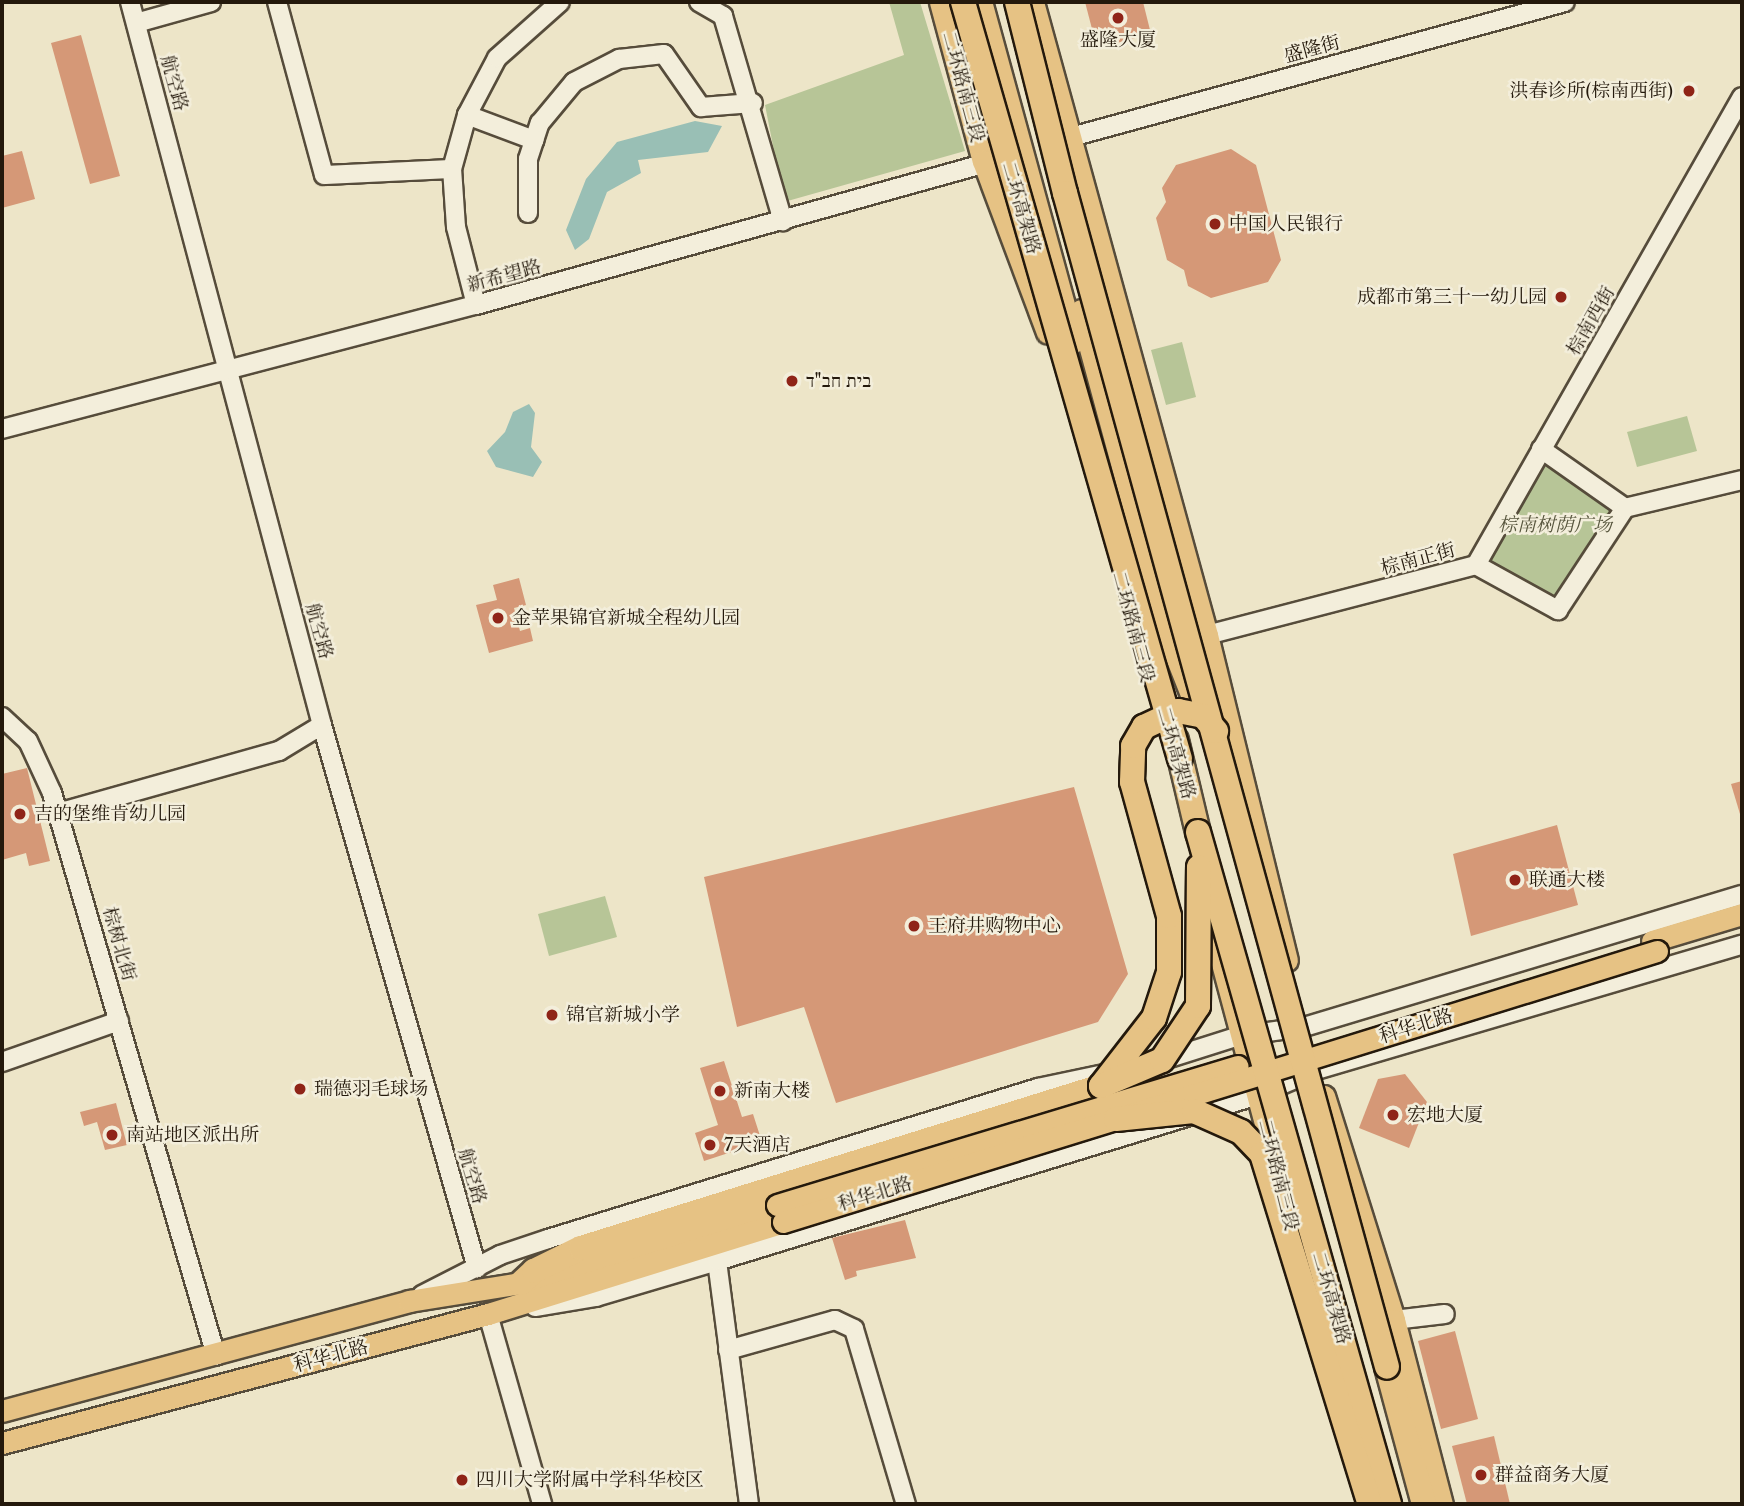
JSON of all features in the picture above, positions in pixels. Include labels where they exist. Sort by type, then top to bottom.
[{"type":"highway","points":[[979,2],[1154,639],[1180,759]]},
{"type":"highway","points":[[997,2],[1171,639],[1222,766]]},
{"type":"highway","name":"二环高架路","points":[[1017,2],[1424,1504]]},
{"type":"highway","name":"二环高架路","points":[[948,6],[1180,759],[1198,832],[1389,1504]]},
{"type":"highway","points":[[1101,1086],[1154,1018],[1169,972],[1169,916],[1132,782],[1133,746],[1144,727],[1165,714],[1203,716],[1224,740],[1234,764],[1333,1130],[1387,1367]]},
{"type":"highway","points":[[521,1283],[581,1248],[1101,1086],[1162,1060],[1198,1006],[1202,974],[1198,832]]},
{"type":"highway","points":[[1116,1119],[1194,1111],[1241,1132],[1262,1154],[1368,1504]]},
{"type":"main road","points":[[971,2],[1015,155],[1072,398]]},
{"type":"main road","points":[[1006,2],[1029,91],[1071,137]]},
{"type":"main road","points":[[1033,2],[1207,635],[1304,1027],[1394,1320],[1442,1504]]},
{"type":"main road","name":"二环路南三段","points":[[948,6],[984,161],[1072,398],[1239,1036],[1258,1095],[1368,1504]]},
{"type":"main road","name":"科华北路","points":[[2,1411],[216,1356],[409,1301],[521,1283],[780,1214],[1116,1119],[1655,946],[1742,914]]},
{"type":"main road","name":"科华北路","points":[[1655,946],[1742,926]]},
{"type":"main road","points":[[780,1214],[1655,946]]},
{"type":"main road","name":"科华北路","points":[[2,1443],[488,1314],[780,1214]]},
{"type":"street","name":"航空路","points":[[130,2],[322,725],[477,1268]]},
{"type":"street","points":[[136,23],[211,2]]},
{"type":"street","points":[[277,2],[324,175],[452,169]]},
{"type":"street","points":[[476,305],[456,227],[452,169],[467,115],[497,58],[560,2]]},
{"type":"street","points":[[699,2],[723,16],[753,103],[783,221]]},
{"type":"street","name":"盛隆街","points":[[1071,137],[1565,2]]},
{"type":"street","points":[[528,213],[528,159],[540,123],[574,82],[618,59],[664,54],[701,107],[753,103]]},
{"type":"street","name":"棕南西街","points":[[1476,565],[1742,97]]},
{"type":"street","points":[[467,115],[534,140]]},
{"type":"street","name":"新希望路","points":[[2,429],[476,305],[783,221],[984,161],[1015,155]]},
{"type":"street","points":[[1541,449],[1625,508],[1742,480]]},
{"type":"street","name":"棕南正街","points":[[1207,635],[1476,565],[1558,610],[1625,508]]},
{"type":"street","name":"棕树北街","points":[[2,716],[28,741],[58,813],[216,1356]]},
{"type":"street","points":[[58,813],[279,751],[322,725]]},
{"type":"street","points":[[409,1301],[477,1268],[548,1239],[1025,1092],[1168,1060],[1239,1036],[1304,1027],[1742,895]]},
{"type":"street","points":[[542,1504],[488,1314],[596,1297],[1258,1095],[1316,1070],[1742,946]]},
{"type":"street","points":[[2,1062],[120,1021]]},
{"type":"street","points":[[717,1261],[750,1504]]},
{"type":"street","points":[[1394,1320],[1445,1314]]},
{"type":"street","points":[[728,1350],[835,1320],[854,1329],[906,1504]]},
{"type":"green space","points":[[889,2],[920,2],[965,151],[784,202],[765,105],[904,55]]},
{"type":"green space","points":[[1182,342],[1196,397],[1166,405],[1151,350]]},
{"type":"green space","points":[[1687,416],[1697,451],[1637,467],[1627,432]]},
{"type":"green space","name":"棕南树荫广场","points":[[1541,449],[1625,508],[1558,610],[1476,565]]},
{"type":"green space","points":[[605,896],[617,937],[549,956],[538,914]]},
{"type":"water","points":[[695,121],[722,126],[708,152],[638,160],[641,173],[607,192],[589,239],[575,250],[566,230],[586,179],[617,142]]},
{"type":"water","points":[[529,404],[535,413],[531,447],[542,462],[533,477],[496,467],[487,451],[505,432],[513,412]]},
{"type":"building","name":"盛隆大厦","points":[[1085,2],[1143,2],[1151,34],[1097,48]]},
{"type":"building","points":[[81,35],[120,176],[90,184],[51,43]]},
{"type":"building","name":"中国人民银行","points":[[1231,149],[1256,165],[1281,260],[1268,282],[1211,298],[1188,286],[1184,270],[1167,260],[1156,218],[1166,202],[1162,188],[1176,165]]},
{"type":"building","points":[[22,151],[35,199],[2,208],[2,156]]},
{"type":"building","name":"金苹果锦官新城全程幼儿园","points":[[519,578],[526,605],[514,608],[520,631],[530,628],[533,641],[489,653],[476,605],[497,600],[493,585]]},
{"type":"building","name":"吉的堡维肯幼儿园","points":[[27,768],[50,861],[29,866],[26,853],[2,860],[2,774]]},
{"type":"building","points":[[1742,781],[1742,814],[1740,814],[1731,784]]},
{"type":"building","name":"王府井购物中心","points":[[1074,787],[1128,974],[1098,1022],[836,1103],[804,1007],[737,1027],[704,877]]},
{"type":"building","name":"联通大楼","points":[[1557,825],[1578,905],[1471,936],[1453,854]]},
{"type":"building","name":"新南大楼","points":[[724,1061],[742,1117],[753,1114],[762,1142],[704,1161],[695,1133],[718,1125],[700,1068]]},
{"type":"building","name":"宏地大厦","points":[[1405,1074],[1427,1102],[1409,1148],[1359,1128],[1378,1079]]},
{"type":"building","name":"南站地区派出所","points":[[116,1103],[127,1145],[105,1150],[97,1122],[84,1126],[80,1112]]},
{"type":"building","points":[[905,1220],[916,1258],[856,1271],[857,1276],[845,1280],[832,1238]]},
{"type":"building","points":[[1455,1331],[1478,1419],[1441,1429],[1418,1341]]},
{"type":"building","name":"群益商务大厦","points":[[1494,1436],[1510,1504],[1467,1504],[1452,1446]]},
{"type":"place","name":"盛隆大厦","points":[[1118,18]]},
{"type":"place","name":"洪春诊所(棕南西街)","points":[[1689,91]]},
{"type":"place","name":"中国人民银行","points":[[1215,224]]},
{"type":"place","name":"成都市第三十一幼儿园","points":[[1561,297]]},
{"type":"place","name":"בית חב\"ד","points":[[792,381]]},
{"type":"place","name":"金苹果锦官新城全程幼儿园","points":[[498,618]]},
{"type":"place","name":"吉的堡维肯幼儿园","points":[[20,814]]},
{"type":"place","name":"联通大楼","points":[[1515,880]]},
{"type":"place","name":"王府井购物中心","points":[[914,926]]},
{"type":"place","name":"锦官新城小学","points":[[552,1015]]},
{"type":"place","name":"瑞德羽毛球场","points":[[300,1089]]},
{"type":"place","name":"新南大楼","points":[[720,1091]]},
{"type":"place","name":"宏地大厦","points":[[1393,1115]]},
{"type":"place","name":"南站地区派出所","points":[[112,1135]]},
{"type":"place","name":"7天酒店","points":[[710,1145]]},
{"type":"place","name":"群益商务大厦","points":[[1481,1475]]},
{"type":"place","name":"四川大学附属中学科华校区","points":[[462,1480]]}]
